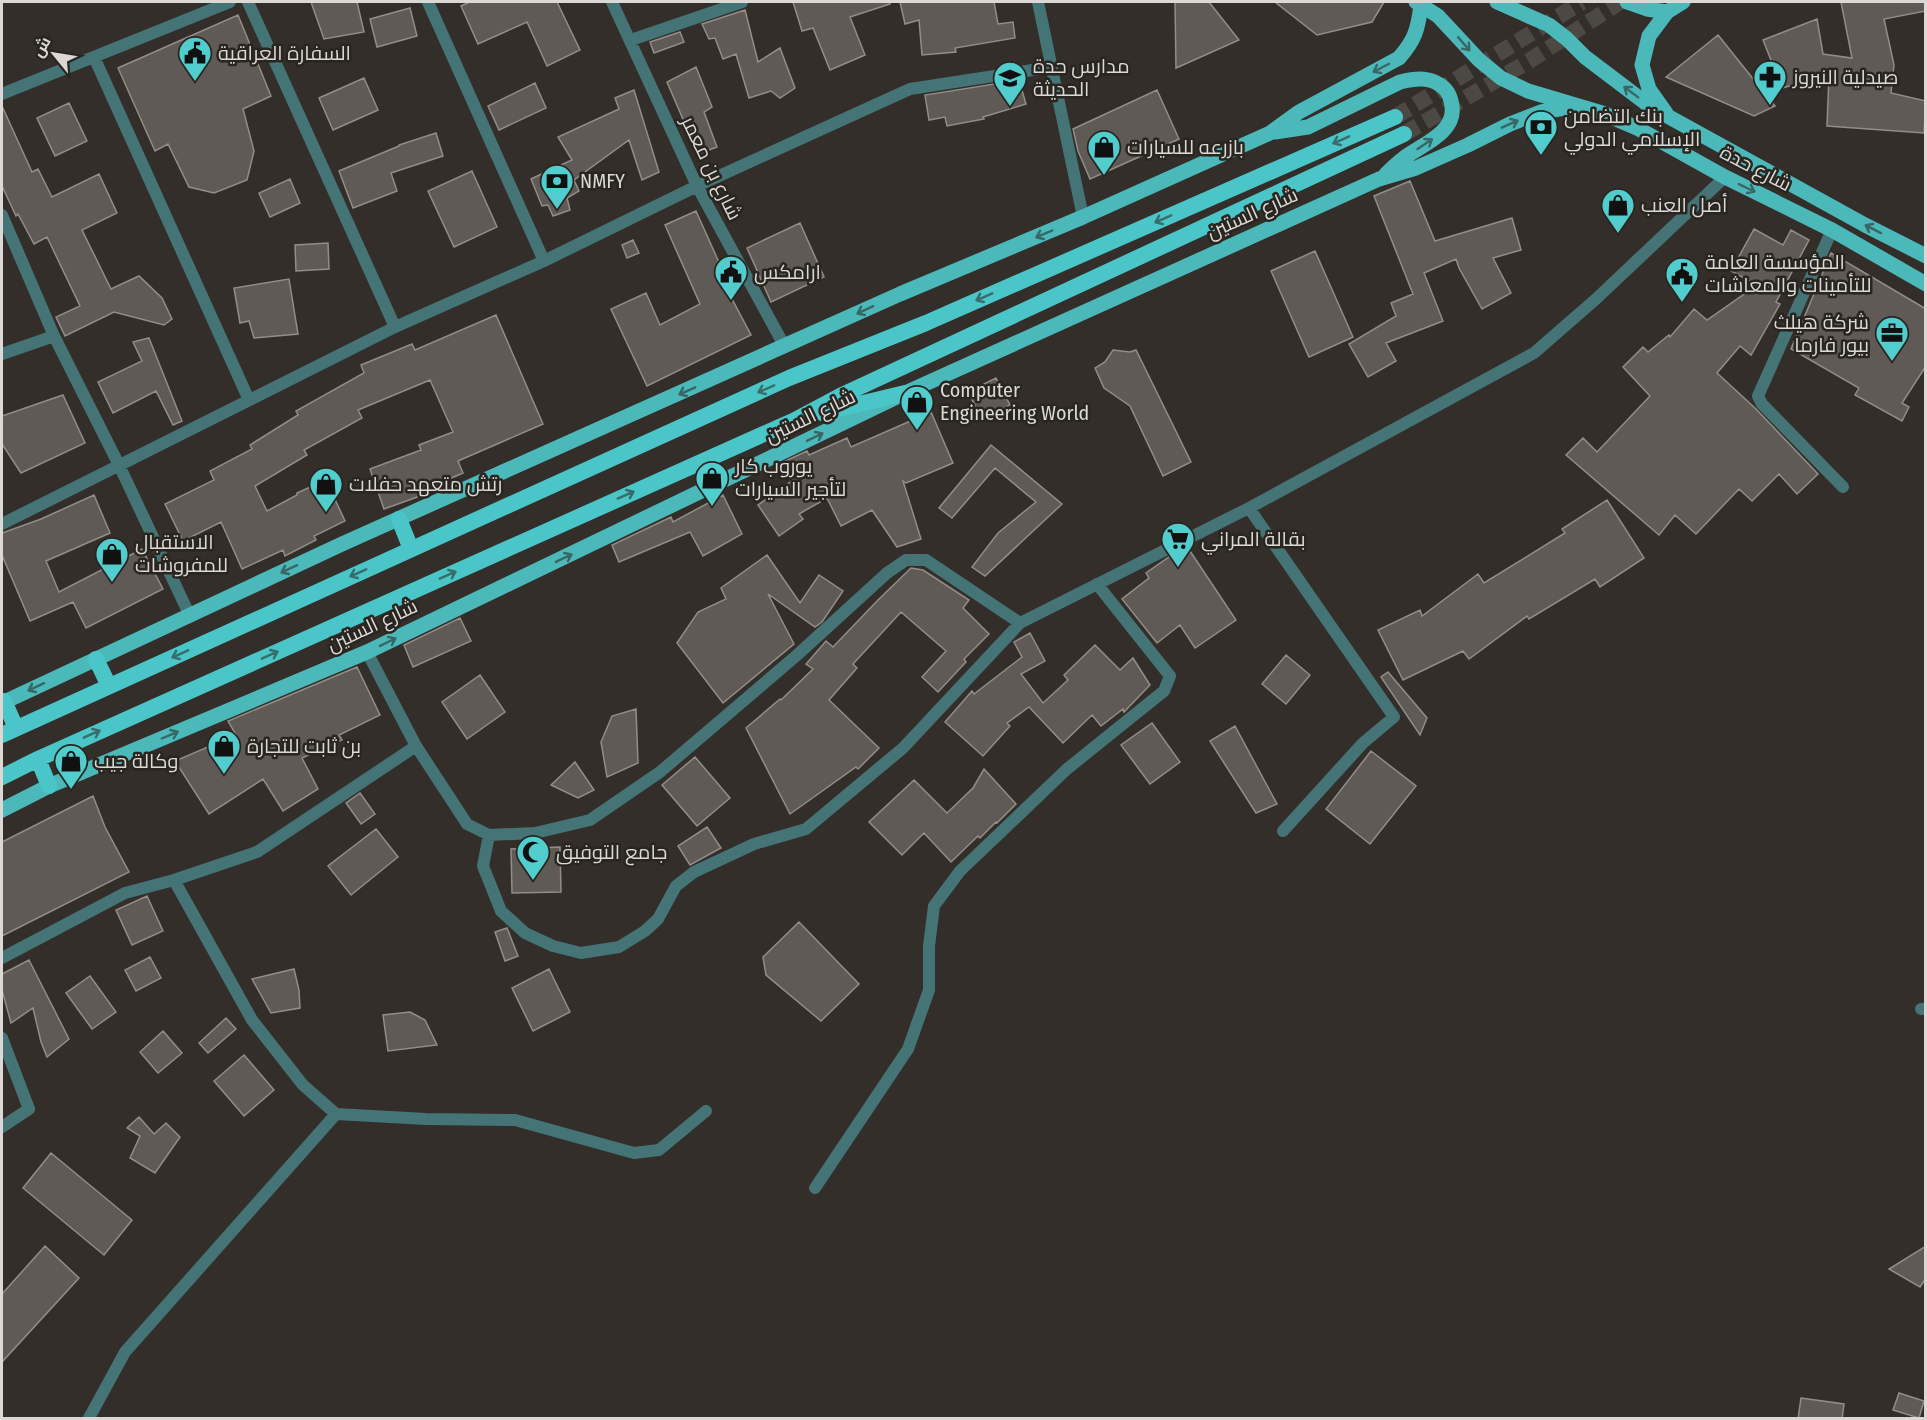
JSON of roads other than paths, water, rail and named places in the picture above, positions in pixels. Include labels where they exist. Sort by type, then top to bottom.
[{"type":"highway","name":"شارع الستين","points":[[9,731],[789,378],[927,322],[1395,117]]},
{"type":"highway","name":"شارع الستين","points":[[2,777],[795,420],[861,386],[1404,134]]},
{"type":"highway","points":[[795,420],[905,393]]},
{"type":"highway","points":[[399,519],[411,549]]},
{"type":"highway","points":[[96,659],[109,686]]},
{"type":"highway","points":[[3,702],[9,731]]},
{"type":"highway","points":[[38,759],[49,786]]},
{"type":"main road","points":[[1501,3],[1522,2]]},
{"type":"main road","points":[[1627,2],[1647,9],[1667,12]]},
{"type":"main road","points":[[1668,115],[1649,89],[1642,65],[1649,36],[1667,12],[1683,2]]},
{"type":"main road","points":[[3,702],[399,519],[900,294],[1083,217],[1270,133],[1299,112],[1399,58],[1410,45],[1418,29],[1419,3]]},
{"type":"main road","name":"شارع حدة","points":[[1419,3],[1438,16],[1479,60],[1501,78],[1528,91],[1602,113],[1637,128],[1725,177],[1832,230],[1926,284]]},
{"type":"main road","name":"شارع حدة","points":[[1501,3],[1549,25],[1617,82],[1651,107],[1865,225],[1926,256]]},
{"type":"main road","points":[[1270,133],[1308,127],[1400,82],[1416,78],[1437,82],[1451,98],[1453,110],[1450,121],[1443,132],[1404,158],[1379,179]]},
{"type":"main road","name":"شارع الستين","points":[[2,810],[49,786],[367,652],[905,393],[1379,179],[1416,168],[1541,112],[1577,106]]},
{"type":"street","points":[[2,94],[230,2]]},
{"type":"street","points":[[248,2],[395,327]]},
{"type":"street","points":[[429,2],[544,261]]},
{"type":"street","name":"شارع بن معمر","points":[[612,2],[697,186],[785,347]]},
{"type":"street","points":[[631,40],[742,2]]},
{"type":"street","points":[[1038,2],[1083,217]]},
{"type":"street","points":[[94,57],[249,400]]},
{"type":"street","points":[[2,524],[395,327],[544,261],[697,186],[910,89],[1052,67]]},
{"type":"street","points":[[489,835],[483,866],[501,911],[525,933],[553,946],[581,953],[619,947],[645,931],[658,919],[676,886],[694,872],[754,844],[806,829],[903,748],[1020,623],[1249,508],[1534,353],[1596,299],[1725,177]]},
{"type":"street","points":[[2,215],[54,336],[119,465],[190,616]]},
{"type":"street","points":[[1832,230],[1758,396],[1762,404],[1843,487]]},
{"type":"street","points":[[2,354],[54,336]]},
{"type":"street","points":[[1249,508],[1394,717],[1363,743],[1283,831]]},
{"type":"street","points":[[367,652],[416,746],[467,824],[489,835],[535,833],[590,819],[660,772],[796,656],[887,573],[906,560],[926,560],[1020,623]]},
{"type":"street","points":[[815,1188],[908,1049],[929,990],[929,946],[934,906],[960,871],[1059,777],[1164,692],[1168,684],[1170,676],[1097,585]]},
{"type":"street","points":[[2,958],[125,892],[174,880],[257,852],[416,746]]},
{"type":"street","points":[[174,880],[252,1020],[303,1084],[336,1114],[426,1119],[515,1120],[634,1153],[659,1150],[706,1111]]},
{"type":"street","points":[[2,1038],[29,1108],[2,1127]]},
{"type":"street","points":[[89,1419],[125,1353],[336,1114]]},
{"type":"tunnel","points":[[1395,117],[1582,2]]},
{"type":"tunnel","points":[[1404,134],[1529,61],[1620,2]]},
{"type":"place","name":"السفارة العراقية","points":[[195,82]]},
{"type":"place","name":"صيدلية النيروز","points":[[1770,106]]},
{"type":"place","name":"مدارس حدة الحديثة","points":[[1010,107]]},
{"type":"place","name":"بنك التضامن الإسلامي الدولي","points":[[1541,156]]},
{"type":"place","name":"بازرعه للسيارات","points":[[1104,176]]},
{"type":"place","name":"NMFY","points":[[557,210]]},
{"type":"place","name":"أصل العنب","points":[[1618,234]]},
{"type":"place","name":"ارامكس","points":[[731,301]]},
{"type":"place","name":"المؤسسة العامة للتأمينات والمعاشات","points":[[1682,303]]},
{"type":"place","name":"شركة هيلث بيور فارما","points":[[1892,362]]},
{"type":"place","name":"Computer Engineering World","points":[[917,431]]},
{"type":"place","name":"يوروب كار لتأجير السيارات","points":[[712,507]]},
{"type":"place","name":"رتش متعهد حفلات","points":[[326,513]]},
{"type":"place","name":"بقالة المراني","points":[[1178,568]]},
{"type":"place","name":"الاستقبال للمفروشات","points":[[112,583]]},
{"type":"place","name":"بن ثابت للتجارة","points":[[224,775]]},
{"type":"place","name":"وكالة جيب","points":[[71,790]]},
{"type":"place","name":"جامع التوفيق","points":[[533,881]]}]
